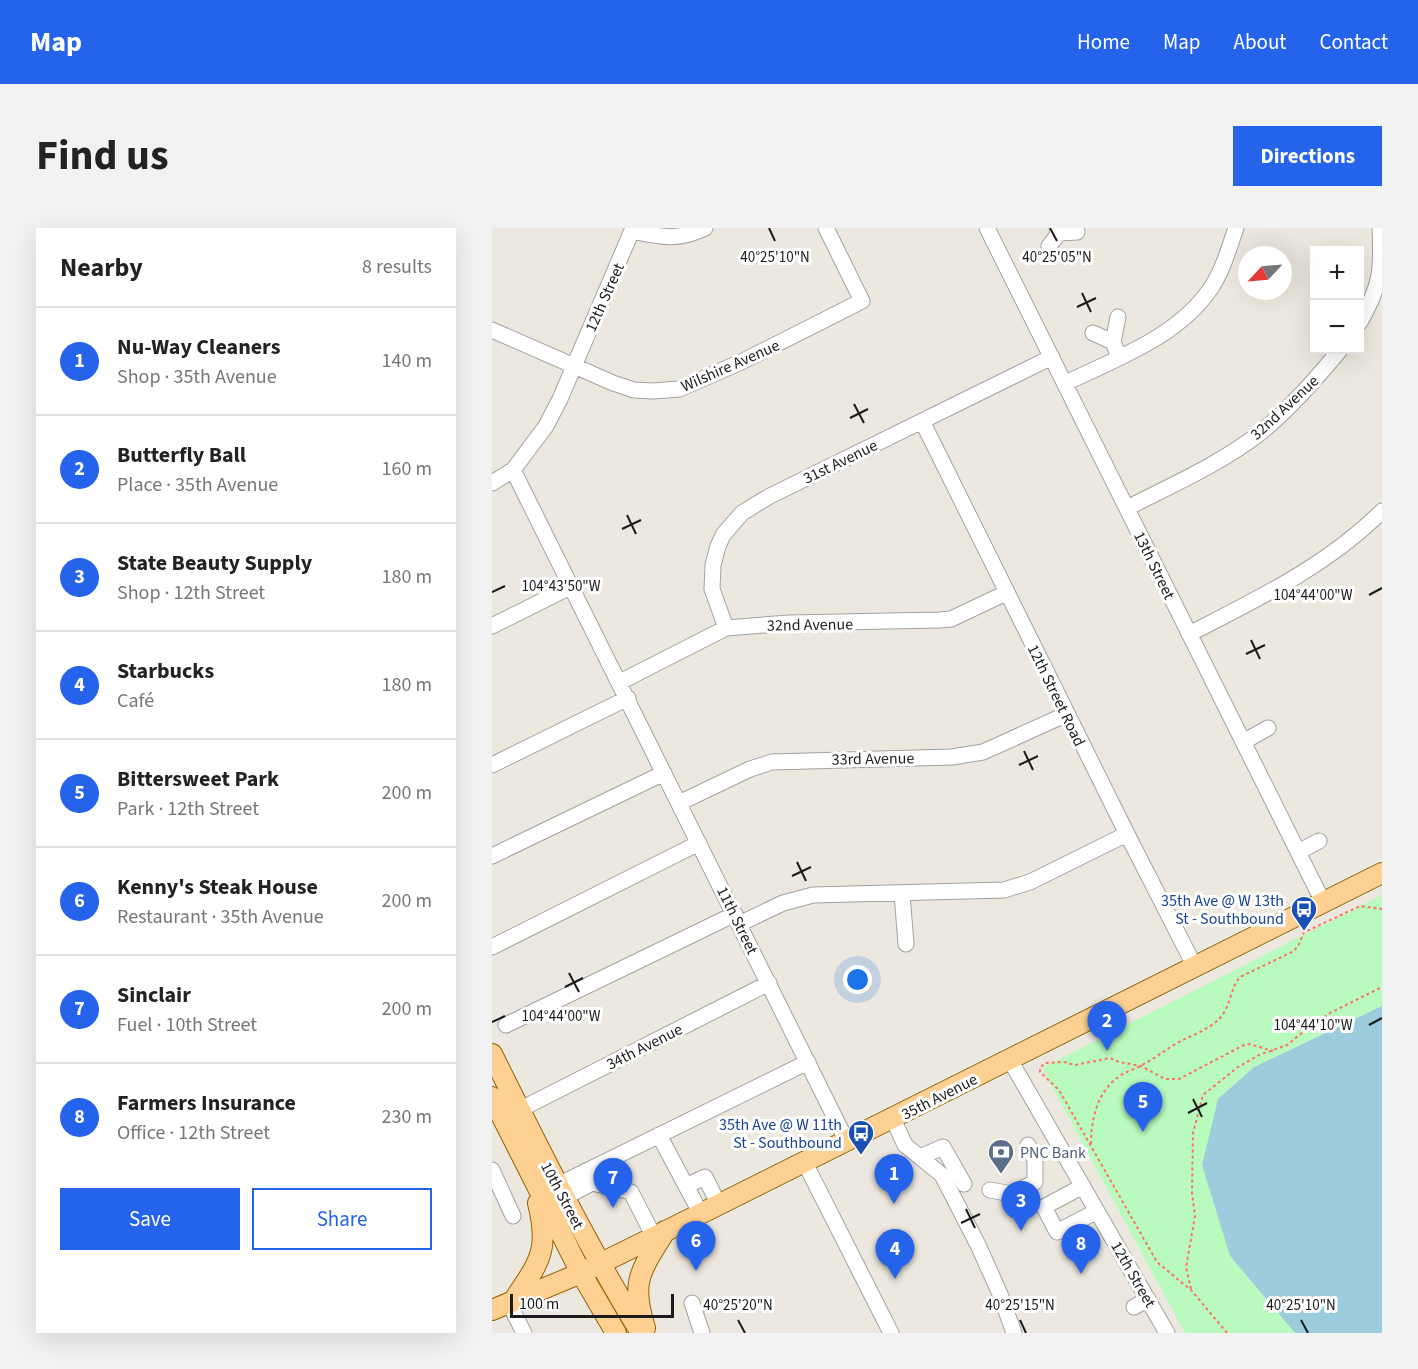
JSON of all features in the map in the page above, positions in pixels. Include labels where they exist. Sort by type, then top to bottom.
[{"type":"main road","name":"35th Avenue","points":[[505,1304],[600,1264],[1382,873]]},
{"type":"main road","name":"10th Street","points":[[492,1054],[505,1117],[528,1169],[581,1273],[616,1333]]},
{"type":"main road","name":"10th Street","points":[[492,1097],[561,1191],[600,1264],[641,1333]]},
{"type":"main road","points":[[505,1304],[539,1262],[543,1247],[543,1224],[528,1169]]},
{"type":"main road","points":[[646,1333],[637,1290],[640,1272],[660,1234]]},
{"type":"street","points":[[633,229],[671,238],[686,236],[705,228]]},
{"type":"street","name":"Wilshire Avenue","points":[[492,330],[634,390],[679,389],[741,362],[862,301],[826,228]]},
{"type":"street","points":[[1066,383],[1153,340],[1174,327],[1196,308],[1212,287],[1225,261],[1236,228]]},
{"type":"street","points":[[1364,314],[1371,302],[1379,278],[1380,228]]},
{"type":"street","name":"12th Street","points":[[513,470],[546,426],[633,229]]},
{"type":"street","name":"13th Street","points":[[990,229],[1323,902]]},
{"type":"street","points":[[1049,246],[1058,231],[1077,232]]},
{"type":"street","points":[[1118,317],[1113,342],[1119,357]]},
{"type":"street","points":[[1093,333],[1113,342]]},
{"type":"street","name":"32nd Avenue","points":[[1127,508],[1202,470],[1260,433],[1289,407],[1336,354]]},
{"type":"street","name":"31st Avenue","points":[[726,628],[712,589],[713,565],[723,535],[742,513],[768,497],[1052,357]]},
{"type":"street","name":"12th Street Road","points":[[922,421],[1195,967]]},
{"type":"street","points":[[492,483],[513,470],[620,682]]},
{"type":"street","points":[[1190,634],[1275,590],[1326,558],[1369,525],[1382,511]]},
{"type":"street","points":[[492,626],[572,586]]},
{"type":"street","name":"32nd Avenue","points":[[620,682],[726,628],[789,623],[904,622],[951,619],[1006,593]]},
{"type":"street","name":"11th Street","points":[[620,682],[847,1142]]},
{"type":"street","points":[[492,765],[628,698]]},
{"type":"street","name":"33rd Avenue","points":[[679,803],[750,769],[772,762],[952,757],[983,752],[1067,714]]},
{"type":"street","points":[[1243,742],[1268,728]]},
{"type":"street","points":[[492,856],[664,773]]},
{"type":"street","points":[[501,1025],[737,919],[783,903],[813,895],[1004,890],[1030,882],[1127,834]]},
{"type":"street","points":[[1298,852],[1319,841]]},
{"type":"street","points":[[492,947],[699,843]]},
{"type":"street","points":[[902,894],[906,944]]},
{"type":"street","name":"34th Avenue","points":[[505,1117],[769,983]]},
{"type":"street","name":"12th Street","points":[[1010,1060],[1097,1211],[1129,1281],[1148,1299],[1167,1333]]},
{"type":"street","points":[[561,1191],[659,1135],[808,1062]]},
{"type":"street","points":[[893,1119],[905,1145],[942,1174],[978,1245],[1000,1294],[1014,1333]]},
{"type":"street","points":[[659,1135],[701,1214]]},
{"type":"street","points":[[990,1190],[1012,1194],[1035,1182],[1035,1160],[1028,1145]]},
{"type":"street","points":[[920,1157],[943,1147],[964,1184]]},
{"type":"street","points":[[805,1163],[891,1333]]},
{"type":"street","points":[[492,1170],[513,1216]]},
{"type":"street","points":[[686,1186],[705,1177],[719,1205]]},
{"type":"street","points":[[561,1191],[592,1183],[631,1192],[660,1234]]},
{"type":"street","points":[[1083,1186],[1044,1207],[1057,1232],[1097,1211]]},
{"type":"street","points":[[1134,1307],[1148,1299]]},
{"type":"street","points":[[692,1303],[702,1333]]},
{"type":"street","points":[[505,1304],[524,1333]]},
{"type":"path","points":[[1091,1146],[1092,1124],[1101,1096],[1111,1084],[1120,1076],[1216,1022],[1223,1016],[1234,984],[1240,977],[1294,951],[1304,932],[1360,906],[1382,909]]},
{"type":"path","points":[[1192,1291],[1186,1267],[1195,1216],[1191,1170],[1193,1133],[1203,1095],[1238,1067],[1259,1055],[1287,1045],[1330,1013],[1382,987]]},
{"type":"path","points":[[1227,1333],[1192,1291],[1157,1262],[1059,1090],[1041,1072],[1041,1064],[1064,1062],[1075,1065],[1110,1058],[1141,1066],[1165,1079],[1173,1080],[1244,1045],[1249,1044],[1273,1051]]},
{"type":"green space","points":[[1382,895],[1382,1006],[1254,1067],[1218,1099],[1230,1256],[1295,1333],[1185,1333],[1042,1068]]},
{"type":"water","points":[[1382,1006],[1382,1333],[1295,1333],[1230,1256],[1202,1165],[1218,1099],[1254,1067]]},
{"type":"place","name":"35th Ave @ W 13th St - Southbound","points":[[1304,932]]},
{"type":"place","name":"Butterfly Ball","points":[[1107,1051]]},
{"type":"place","name":"Bittersweet Park","points":[[1143,1132]]},
{"type":"place","name":"35th Ave @ W 11th St - Southbound","points":[[861,1156]]},
{"type":"place","name":"PNC Bank","points":[[1001,1175]]},
{"type":"place","name":"Nu-Way Cleaners","points":[[894,1204]]},
{"type":"place","name":"Sinclair","points":[[613,1208]]},
{"type":"place","name":"State Beauty Supply","points":[[1021,1231]]},
{"type":"place","name":"Kenny's Steak House","points":[[696,1271]]},
{"type":"place","name":"Farmers Insurance","points":[[1081,1274]]},
{"type":"place","name":"Starbucks","points":[[895,1279]]}]
